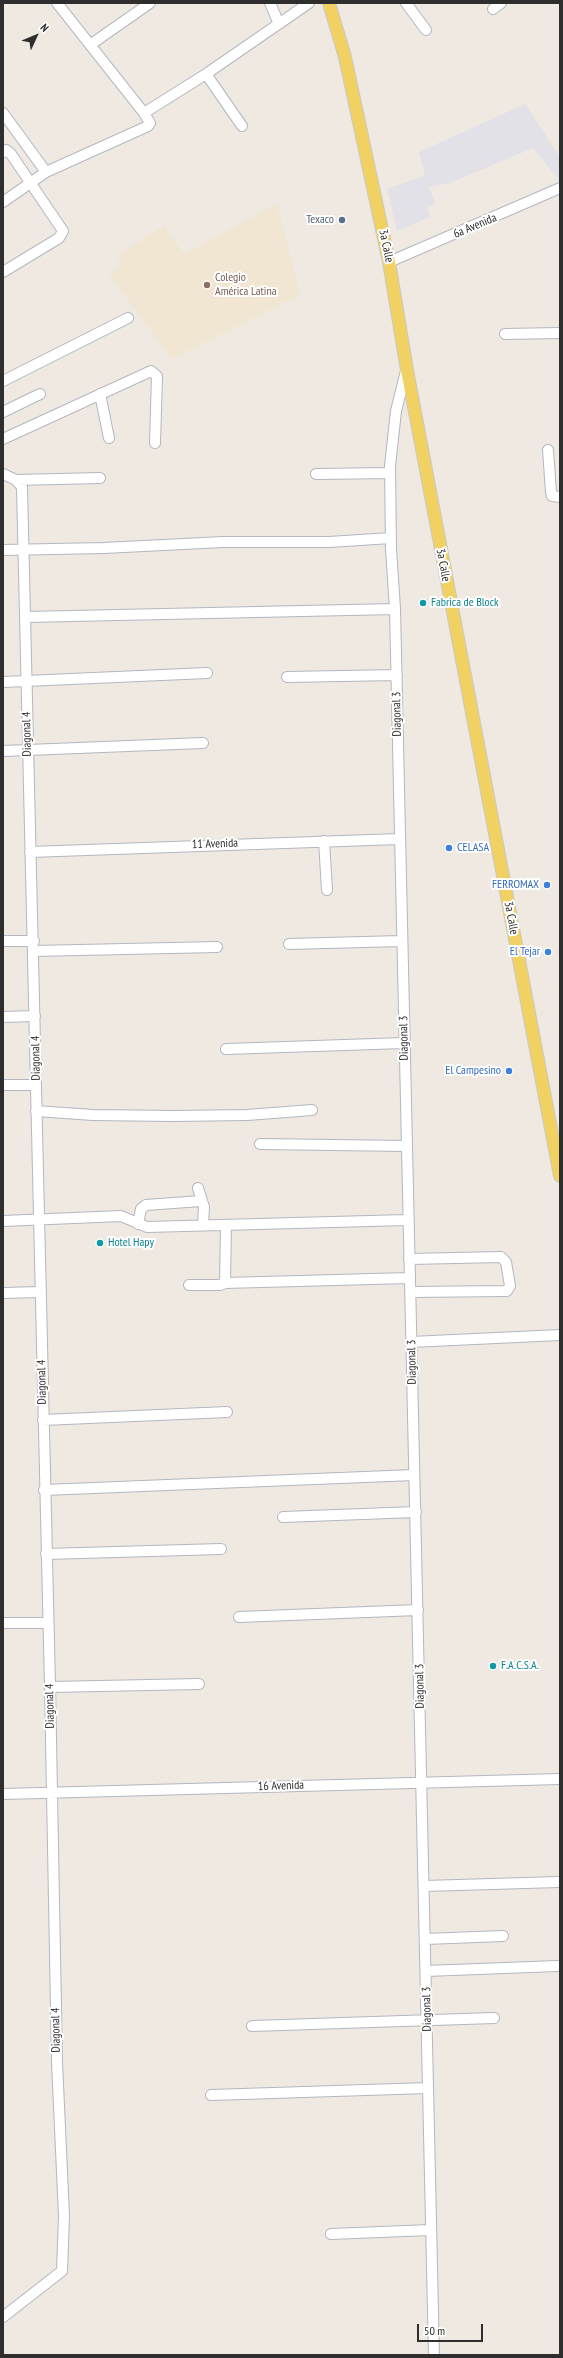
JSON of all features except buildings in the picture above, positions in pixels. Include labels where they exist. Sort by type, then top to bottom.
[{"type":"main road","name":"3a Calle","points":[[329,3],[345,57],[389,262],[407,370],[560,1176]]},
{"type":"street","points":[[3,202],[46,172],[148,126],[150,120],[58,3]]},
{"type":"street","points":[[90,45],[150,3]]},
{"type":"street","points":[[270,3],[278,24]]},
{"type":"street","points":[[144,113],[206,74],[309,3]]},
{"type":"street","points":[[406,3],[426,30]]},
{"type":"street","points":[[206,74],[242,126]]},
{"type":"street","points":[[3,113],[6,123],[46,172]]},
{"type":"street","points":[[3,152],[6,150],[11,154],[61,227],[62,235],[3,272]]},
{"type":"street","name":"6a Avenida","points":[[389,262],[560,188]]},
{"type":"street","points":[[3,381],[128,318]]},
{"type":"street","points":[[505,334],[560,333]]},
{"type":"street","name":"Diagonal 3","points":[[407,370],[396,411],[390,472],[391,538],[397,675],[407,1220],[416,1512],[430,2230],[434,2355]]},
{"type":"street","points":[[3,439],[148,372],[156,373],[155,443]]},
{"type":"street","points":[[3,412],[40,394]]},
{"type":"street","points":[[100,394],[109,438]]},
{"type":"street","points":[[548,450],[550,492],[552,496],[560,497]]},
{"type":"street","points":[[316,474],[390,472]]},
{"type":"street","points":[[3,474],[19,484],[100,478]]},
{"type":"street","name":"Diagonal 4","points":[[3,2317],[58,2275],[63,2266],[64,2216],[56,2062],[50,1687],[38,1220],[34,946],[25,681],[26,617],[19,484]]},
{"type":"street","points":[[3,550],[104,548],[223,542],[329,542],[391,538]]},
{"type":"street","points":[[26,617],[395,609]]},
{"type":"street","points":[[3,682],[207,673]]},
{"type":"street","points":[[287,677],[397,675]]},
{"type":"street","points":[[3,751],[203,743]]},
{"type":"street","name":"11 Avenida","points":[[30,852],[324,841],[399,840]]},
{"type":"street","points":[[324,841],[327,890]]},
{"type":"street","points":[[3,941],[34,946],[217,947]]},
{"type":"street","points":[[289,944],[402,941]]},
{"type":"street","points":[[3,1017],[35,1016]]},
{"type":"street","points":[[226,1049],[404,1043]]},
{"type":"street","points":[[3,1085],[36,1085]]},
{"type":"street","points":[[36,1111],[93,1115],[174,1116],[247,1115],[312,1110]]},
{"type":"street","points":[[260,1144],[406,1146]]},
{"type":"street","points":[[198,1188],[204,1207],[203,1225]]},
{"type":"street","points":[[138,1224],[141,1209],[146,1206],[201,1201]]},
{"type":"street","points":[[3,1220],[121,1216],[147,1227],[407,1220]]},
{"type":"street","points":[[225,1283],[226,1225]]},
{"type":"street","points":[[408,1260],[501,1257],[506,1262],[510,1286],[507,1291],[410,1292]]},
{"type":"street","points":[[189,1285],[409,1278]]},
{"type":"street","points":[[3,1293],[40,1292]]},
{"type":"street","points":[[411,1342],[560,1335]]},
{"type":"street","points":[[43,1420],[227,1412]]},
{"type":"street","points":[[44,1490],[414,1475]]},
{"type":"street","points":[[283,1517],[416,1512]]},
{"type":"street","points":[[46,1554],[221,1550]]},
{"type":"street","points":[[239,1617],[418,1610]]},
{"type":"street","points":[[3,1623],[48,1624]]},
{"type":"street","points":[[50,1687],[199,1684]]},
{"type":"street","name":"16 Avenida","points":[[3,1794],[422,1781],[560,1779]]},
{"type":"street","points":[[424,1886],[559,1882]]},
{"type":"street","points":[[425,1939],[503,1936]]},
{"type":"street","points":[[426,1971],[557,1966]]},
{"type":"street","points":[[252,2026],[494,2018]]},
{"type":"street","points":[[212,2095],[428,2088]]},
{"type":"street","points":[[331,2234],[430,2230]]},
{"type":"shaded area","points":[[525,104],[560,157],[560,181],[533,148],[450,183],[429,187],[435,203],[427,207],[430,217],[397,231],[387,189],[425,176],[419,152]]},
{"type":"shaded area","name":"Colegio América Latina","points":[[277,204],[300,295],[172,359],[109,274],[123,266],[117,256],[164,225],[184,254]]},
{"type":"place","name":"Texaco","points":[[342,220]]},
{"type":"place","name":"Colegio América Latina","points":[[207,285]]},
{"type":"place","name":"Fabrica de Block","points":[[423,603]]},
{"type":"place","name":"CELASA","points":[[449,848]]},
{"type":"place","name":"FERROMAX","points":[[547,885]]},
{"type":"place","name":"El Tejar","points":[[548,952]]},
{"type":"place","name":"El Campesino","points":[[509,1071]]},
{"type":"place","name":"Hotel Hapy","points":[[100,1243]]},
{"type":"place","name":"F.A.C.S.A.","points":[[493,1666]]}]
